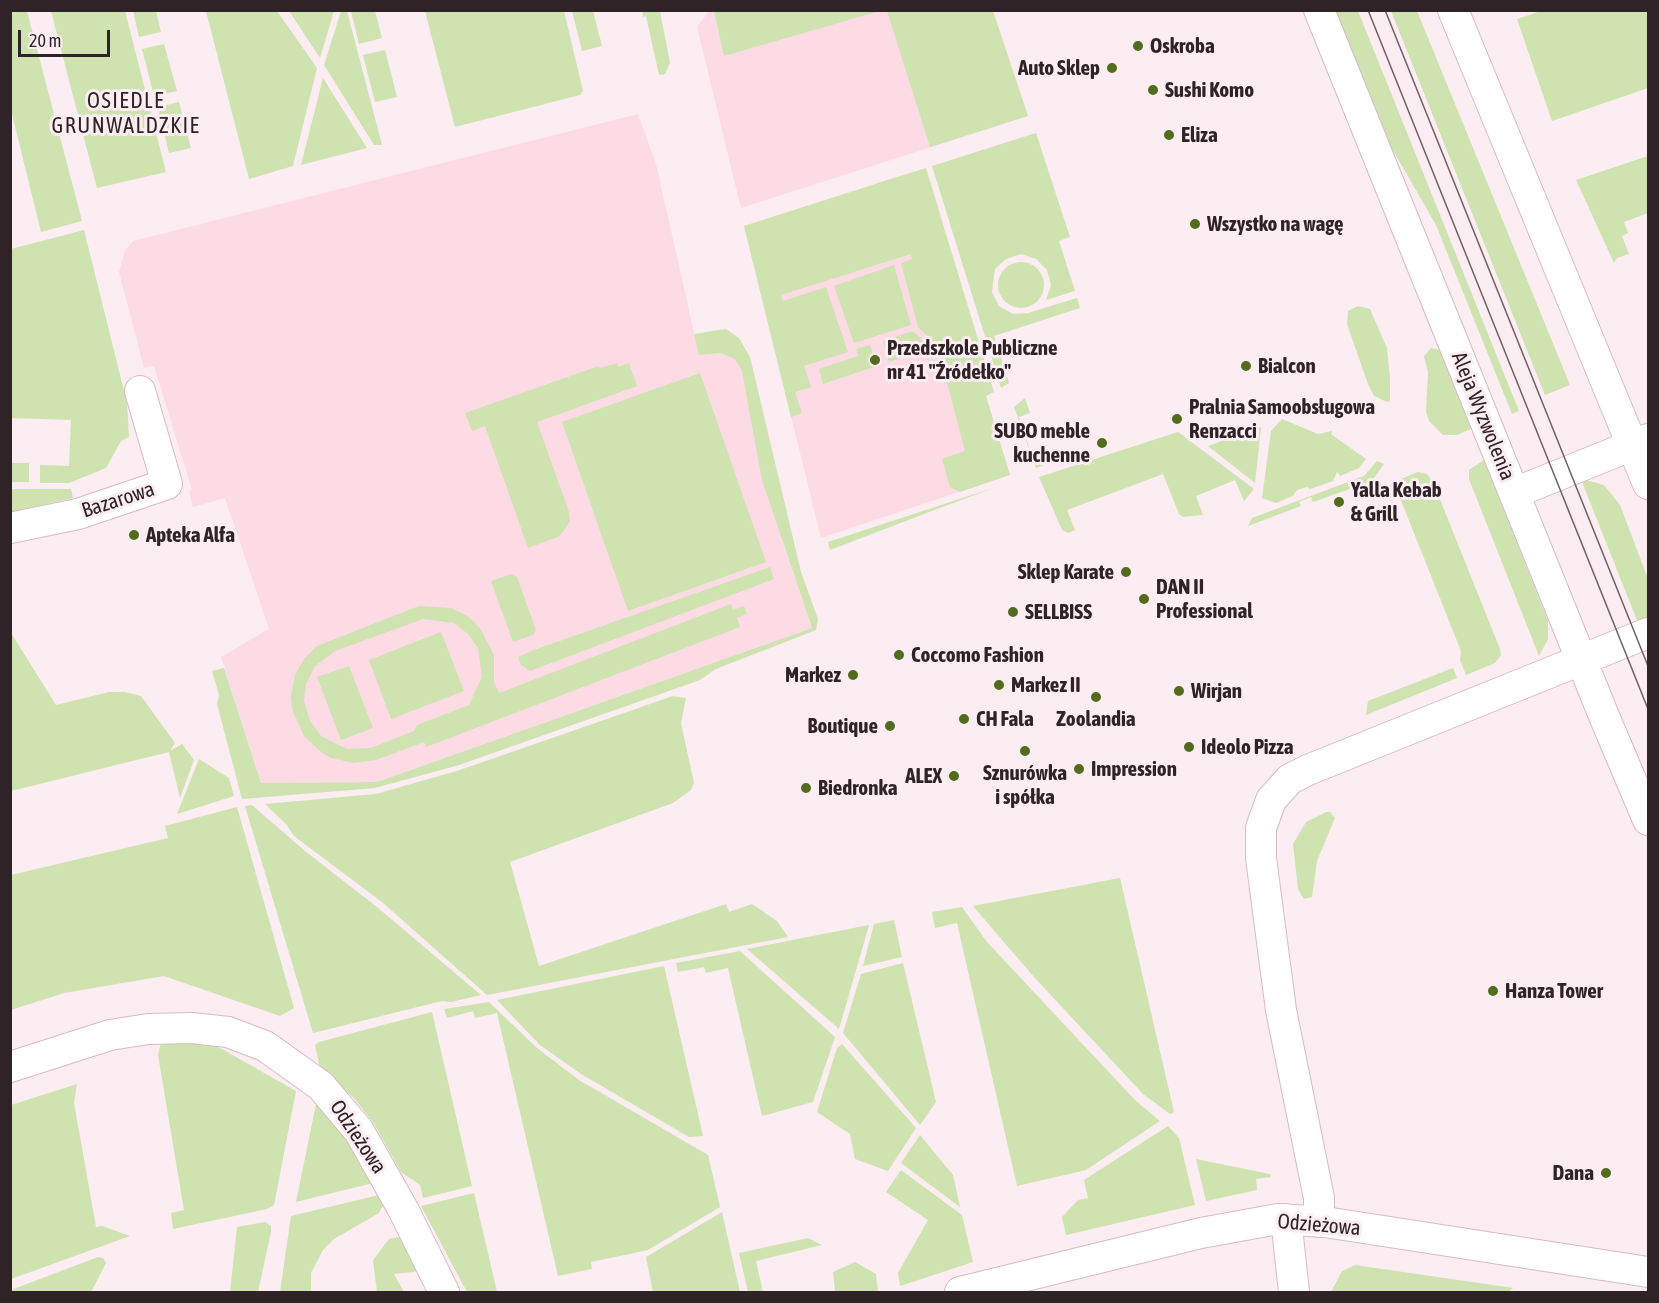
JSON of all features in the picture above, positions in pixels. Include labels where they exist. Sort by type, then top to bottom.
[{"type":"street","name":"Aleja Wyzwolenia","points":[[1319,10],[1581,660],[1648,820]]},
{"type":"street","points":[[1453,10],[1597,361],[1640,442],[1648,484]]},
{"type":"street","name":"Bazarowa","points":[[10,528],[78,514],[167,484],[140,391]]},
{"type":"street","points":[[1514,493],[1640,442]]},
{"type":"street","points":[[1319,1222],[1319,1198],[1289,1056],[1274,964],[1260,840],[1266,809],[1281,787],[1308,770],[1648,633]]},
{"type":"street","name":"Odzieżowa","points":[[10,1067],[110,1035],[148,1029],[192,1028],[228,1032],[266,1046],[321,1086],[359,1131],[404,1211],[444,1293]]},
{"type":"street","points":[[1286,1219],[1294,1293]]},
{"type":"street","name":"Odzieżowa","points":[[960,1293],[1202,1233],[1254,1222],[1286,1219],[1319,1222],[1648,1272]]},
{"type":"shaded area","points":[[709,11],[993,11],[1028,116],[741,208],[697,27]]},
{"type":"shaded area","points":[[638,114],[656,164],[699,355],[720,353],[735,359],[742,371],[785,549],[812,628],[377,782],[261,783],[221,657],[269,629],[225,498],[193,507],[189,492],[192,490],[154,366],[144,368],[119,272],[125,251],[133,241]]},
{"type":"shaded area","name":"Przedszkole Publiczne nr 41 \"Źródełko\"","points":[[915,171],[1010,475],[821,538],[744,226]]},
{"type":"green space","points":[[714,10],[880,11],[724,56]]},
{"type":"green space","points":[[10,11],[27,11],[82,221],[41,232],[11,110]]},
{"type":"green space","points":[[51,11],[125,11],[166,172],[97,188]]},
{"type":"green space","points":[[133,11],[156,11],[161,32],[139,37]]},
{"type":"green space","points":[[206,11],[277,11],[317,68],[293,166],[249,179]]},
{"type":"green space","points":[[289,11],[334,11],[320,58]]},
{"type":"green space","points":[[341,11],[347,11],[382,145],[374,145],[324,65]]},
{"type":"green space","points":[[351,11],[375,11],[382,38],[359,44]]},
{"type":"green space","points":[[425,11],[564,11],[583,91],[580,95],[455,127]]},
{"type":"green space","points":[[572,11],[593,11],[602,46],[582,51]]},
{"type":"green space","points":[[642,11],[660,11],[670,63],[665,74],[659,75],[646,16],[643,17]]},
{"type":"green space","points":[[887,11],[993,11],[1028,116],[930,147]]},
{"type":"green space","points":[[1336,11],[1358,11],[1519,411],[1512,414],[1436,225],[1390,145]]},
{"type":"green space","points":[[1391,11],[1417,11],[1570,385],[1545,395]]},
{"type":"green space","points":[[1541,11],[1648,11],[1648,88],[1552,121],[1517,19]]},
{"type":"green space","points":[[164,44],[177,91],[154,96],[142,49]]},
{"type":"green space","points":[[385,50],[397,97],[375,102],[363,55]]},
{"type":"green space","points":[[323,78],[367,148],[301,165]]},
{"type":"green space","points":[[179,102],[191,148],[169,153],[158,107]]},
{"type":"green space","points":[[1036,133],[1070,237],[1059,241],[1075,291],[1046,300],[1051,285],[1047,270],[1036,259],[1021,254],[1006,259],[995,269],[992,292],[999,306],[1013,314],[1028,313],[1077,298],[1080,308],[994,336],[1009,383],[1001,388],[932,166]]},
{"type":"green space","points":[[1648,156],[1648,213],[1624,222],[1628,233],[1622,236],[1629,254],[1617,258],[1614,263],[1576,180]]},
{"type":"green space","points":[[926,168],[994,392],[986,396],[1010,475],[960,492],[950,487],[942,459],[965,451],[937,345],[918,327],[901,263],[912,259],[911,254],[781,295],[783,301],[826,287],[848,352],[804,366],[811,387],[795,392],[802,413],[791,417],[744,226]]},
{"type":"green space","points":[[84,230],[127,403],[129,437],[121,441],[106,468],[69,483],[40,483],[40,465],[69,466],[71,420],[11,418],[11,249]]},
{"type":"green space","points":[[1021,262],[1037,269],[1044,285],[1037,301],[1021,308],[1005,301],[998,285],[1005,269]]},
{"type":"green space","points":[[894,265],[911,325],[854,343],[834,286]]},
{"type":"green space","points":[[1358,306],[1370,309],[1387,348],[1390,401],[1387,402],[1374,396],[1347,324],[1348,311]]},
{"type":"green space","points":[[726,329],[739,338],[750,357],[801,572],[818,619],[816,630],[716,669],[700,680],[459,765],[375,788],[242,799],[217,704],[219,695],[212,671],[224,668],[261,783],[377,782],[812,628],[762,480],[742,371],[735,359],[720,353],[699,355],[694,334]]},
{"type":"green space","points":[[913,331],[930,348],[889,362],[883,341]]},
{"type":"green space","points":[[870,345],[877,366],[823,384],[819,369],[858,356],[856,349]]},
{"type":"green space","points":[[1431,348],[1440,350],[1471,429],[1457,435],[1443,435],[1429,421],[1426,411],[1428,373],[1424,356]]},
{"type":"green space","points":[[617,363],[618,367],[629,363],[637,386],[537,422],[569,512],[570,521],[560,536],[528,548],[485,426],[472,431],[465,413],[599,366],[600,368]]},
{"type":"green space","points":[[700,373],[766,562],[628,611],[562,422]]},
{"type":"green space","points":[[1025,398],[1030,413],[1019,417],[1033,459],[1042,457],[1044,465],[1036,468],[1014,407]]},
{"type":"green space","points":[[1282,419],[1318,434],[1332,431],[1331,434],[1366,459],[1359,468],[1340,476],[1337,472],[1333,481],[1310,489],[1307,487],[1297,490],[1293,496],[1276,503],[1262,498],[1271,431]]},
{"type":"green space","points":[[1261,427],[1255,483],[1208,446]]},
{"type":"green space","points":[[1178,432],[1254,489],[1244,501],[1235,480],[1196,496],[1203,515],[1183,517],[1179,514],[1163,474],[1067,510],[1075,530],[1068,533],[1062,530],[1039,477]]},
{"type":"green space","points":[[1484,460],[1548,621],[1548,639],[1539,656],[1469,479],[1469,470]]},
{"type":"green space","points":[[1377,461],[1384,464],[1372,481],[1313,502],[1311,497],[1299,502],[1301,506],[1248,526],[1252,518],[1364,476]]},
{"type":"green space","points":[[11,463],[29,463],[29,482],[11,482]]},
{"type":"green space","points":[[1418,472],[1427,474],[1433,482],[1500,649],[1501,655],[1495,663],[1466,675],[1460,660],[1461,651],[1398,493],[1397,486],[1401,479]]},
{"type":"green space","points":[[1586,480],[1604,485],[1620,505],[1648,579],[1648,616],[1642,623],[1638,623],[1582,482]]},
{"type":"green space","points":[[996,487],[945,506],[830,550],[828,542]]},
{"type":"green space","points":[[11,489],[71,489],[73,498],[11,512]]},
{"type":"green space","points":[[770,567],[774,579],[530,671],[521,665],[518,657],[534,650]]},
{"type":"green space","points":[[511,574],[517,577],[536,630],[533,635],[513,642],[491,581]]},
{"type":"green space","points":[[731,604],[733,610],[744,606],[747,614],[737,618],[740,627],[426,747],[424,742],[376,760],[354,763],[331,758],[321,752],[304,736],[292,709],[291,696],[295,675],[304,659],[317,646],[419,606],[451,608],[468,616],[480,628],[494,655],[494,682],[499,693]],"holes":[[[423,619],[454,623],[468,634],[478,648],[482,677],[469,705],[417,725],[414,731],[371,748],[347,749],[321,736],[310,721],[304,701],[306,684],[315,666],[335,651]]]},
{"type":"green space","points":[[441,632],[464,691],[391,719],[369,660]]},
{"type":"green space","points":[[11,633],[56,705],[109,692],[125,692],[141,696],[175,743],[170,751],[182,744],[194,760],[180,798],[169,752],[11,791]]},
{"type":"green space","points":[[349,666],[373,728],[341,740],[317,677]]},
{"type":"green space","points":[[1453,668],[1457,678],[1366,715],[1368,701]]},
{"type":"green space","points":[[673,696],[686,698],[681,723],[694,783],[691,790],[673,803],[510,862],[539,966],[726,904],[729,912],[752,904],[777,921],[788,937],[487,995],[382,902],[294,836],[286,824],[265,804],[376,794],[460,770]]},
{"type":"green space","points":[[199,759],[229,778],[234,796],[177,814]]},
{"type":"green space","points":[[252,805],[481,995],[451,1002],[442,1001],[313,1033],[245,806]]},
{"type":"green space","points":[[237,807],[294,1008],[280,1016],[164,976],[64,993],[11,1010],[11,875],[168,838],[165,826]]},
{"type":"green space","points":[[1330,812],[1335,818],[1317,861],[1312,897],[1304,899],[1298,889],[1293,844],[1306,822]]},
{"type":"green space","points":[[1120,878],[1174,1112],[1170,1114],[1143,1094],[1034,977],[973,906]]},
{"type":"green space","points":[[962,907],[987,942],[1135,1100],[1160,1121],[1086,1170],[1017,1186],[957,923],[935,928],[932,912]]},
{"type":"green space","points":[[894,920],[902,957],[863,966],[874,924]]},
{"type":"green space","points":[[869,925],[839,1029],[747,949]]},
{"type":"green space","points":[[740,951],[835,1037],[813,1102],[762,1116],[728,968],[706,973],[704,967],[678,972],[676,963]]},
{"type":"green space","points":[[903,963],[936,1102],[920,1125],[843,1033],[861,974]]},
{"type":"green space","points":[[664,966],[703,1136],[689,1137],[581,1074],[540,1045],[497,1000]]},
{"type":"green space","points":[[489,1002],[537,1048],[579,1080],[708,1155],[720,1207],[648,1250],[591,1262],[592,1269],[558,1276],[497,1013],[475,1018],[473,1011],[447,1018],[444,1009]]},
{"type":"green space","points":[[432,1012],[472,1186],[423,1198],[420,1185],[401,1172],[373,1122],[354,1098],[320,1069],[315,1045],[319,1042]]},
{"type":"green space","points":[[201,1040],[222,1049],[296,1091],[274,1205],[267,1209],[173,1229],[171,1213],[184,1210],[158,1055],[161,1042]]},
{"type":"green space","points":[[842,1044],[916,1128],[888,1171],[855,1159],[850,1134],[817,1112],[837,1048]]},
{"type":"green space","points":[[77,1084],[74,1103],[96,1227],[102,1226],[130,1236],[11,1279],[11,1105]]},
{"type":"green space","points":[[316,1104],[340,1130],[373,1183],[296,1202]]},
{"type":"green space","points":[[1168,1126],[1179,1138],[1195,1205],[1066,1235],[1062,1217],[1078,1200],[1088,1198],[1084,1180]]},
{"type":"green space","points":[[920,1135],[953,1175],[960,1207],[901,1163]]},
{"type":"green space","points":[[1196,1159],[1270,1174],[1271,1177],[1256,1179],[1257,1190],[1206,1201]]},
{"type":"green space","points":[[901,1170],[962,1215],[973,1262],[900,1286],[898,1273],[928,1220],[886,1192]]},
{"type":"green space","points":[[474,1193],[497,1292],[467,1292],[421,1206]]},
{"type":"green space","points":[[379,1195],[384,1203],[379,1213],[334,1239],[323,1250],[311,1273],[311,1292],[280,1292],[291,1216]]},
{"type":"green space","points":[[722,1212],[740,1292],[653,1292],[646,1257]]},
{"type":"green space","points":[[265,1222],[271,1226],[271,1232],[258,1292],[230,1292],[237,1227]]},
{"type":"green space","points":[[398,1237],[404,1239],[422,1271],[394,1274],[404,1292],[377,1292],[373,1260],[389,1239]]},
{"type":"green space","points":[[808,1238],[822,1245],[756,1261],[763,1292],[748,1292],[739,1253]]},
{"type":"green space","points":[[98,1257],[103,1258],[106,1263],[91,1292],[11,1292],[11,1290]]},
{"type":"green space","points":[[855,1262],[876,1274],[878,1292],[835,1292],[833,1272]]},
{"type":"green space","points":[[1355,1265],[1513,1288],[1508,1292],[1331,1292],[1342,1271]]},
{"type":"tram line","points":[[1368,10],[1648,709]]},
{"type":"tram line","points":[[1385,10],[1648,666]]},
{"type":"place","name":"Oskroba","points":[[1138,46]]},
{"type":"place","name":"Auto Sklep","points":[[1112,68]]},
{"type":"place","name":"Sushi Komo","points":[[1153,90]]},
{"type":"place","name":"Eliza","points":[[1169,135]]},
{"type":"place","name":"Wszystko na wagę","points":[[1195,224]]},
{"type":"place","name":"Przedszkole Publiczne nr 41 \"Źródełko\"","points":[[875,360]]},
{"type":"place","name":"Bialcon","points":[[1246,366]]},
{"type":"place","name":"Pralnia Samoobsługowa Renzacci","points":[[1177,419]]},
{"type":"place","name":"SUBO meble kuchenne","points":[[1102,443]]},
{"type":"place","name":"Yalla Kebab & Grill","points":[[1339,502]]},
{"type":"place","name":"Apteka Alfa","points":[[134,535]]},
{"type":"place","name":"Sklep Karate","points":[[1126,572]]},
{"type":"place","name":"DAN II Professional","points":[[1144,599]]},
{"type":"place","name":"SELLBISS","points":[[1013,612]]},
{"type":"place","name":"Coccomo Fashion","points":[[899,655]]},
{"type":"place","name":"Markez","points":[[853,675]]},
{"type":"place","name":"Markez II","points":[[999,685]]},
{"type":"place","name":"Wirjan","points":[[1179,691]]},
{"type":"place","name":"Zoolandia","points":[[1096,697]]},
{"type":"place","name":"CH Fala","points":[[964,719]]},
{"type":"place","name":"Boutique","points":[[890,726]]},
{"type":"place","name":"Ideolo Pizza","points":[[1189,747]]},
{"type":"place","name":"Sznurówka i spółka","points":[[1025,751]]},
{"type":"place","name":"Impression","points":[[1079,769]]},
{"type":"place","name":"ALEX","points":[[954,776]]},
{"type":"place","name":"Biedronka","points":[[806,788]]},
{"type":"place","name":"Hanza Tower","points":[[1493,991]]},
{"type":"place","name":"Dana","points":[[1606,1173]]},
{"type":"district","name":"OSIEDLE GRUNWALDZKIE","points":[[126,114]]}]
